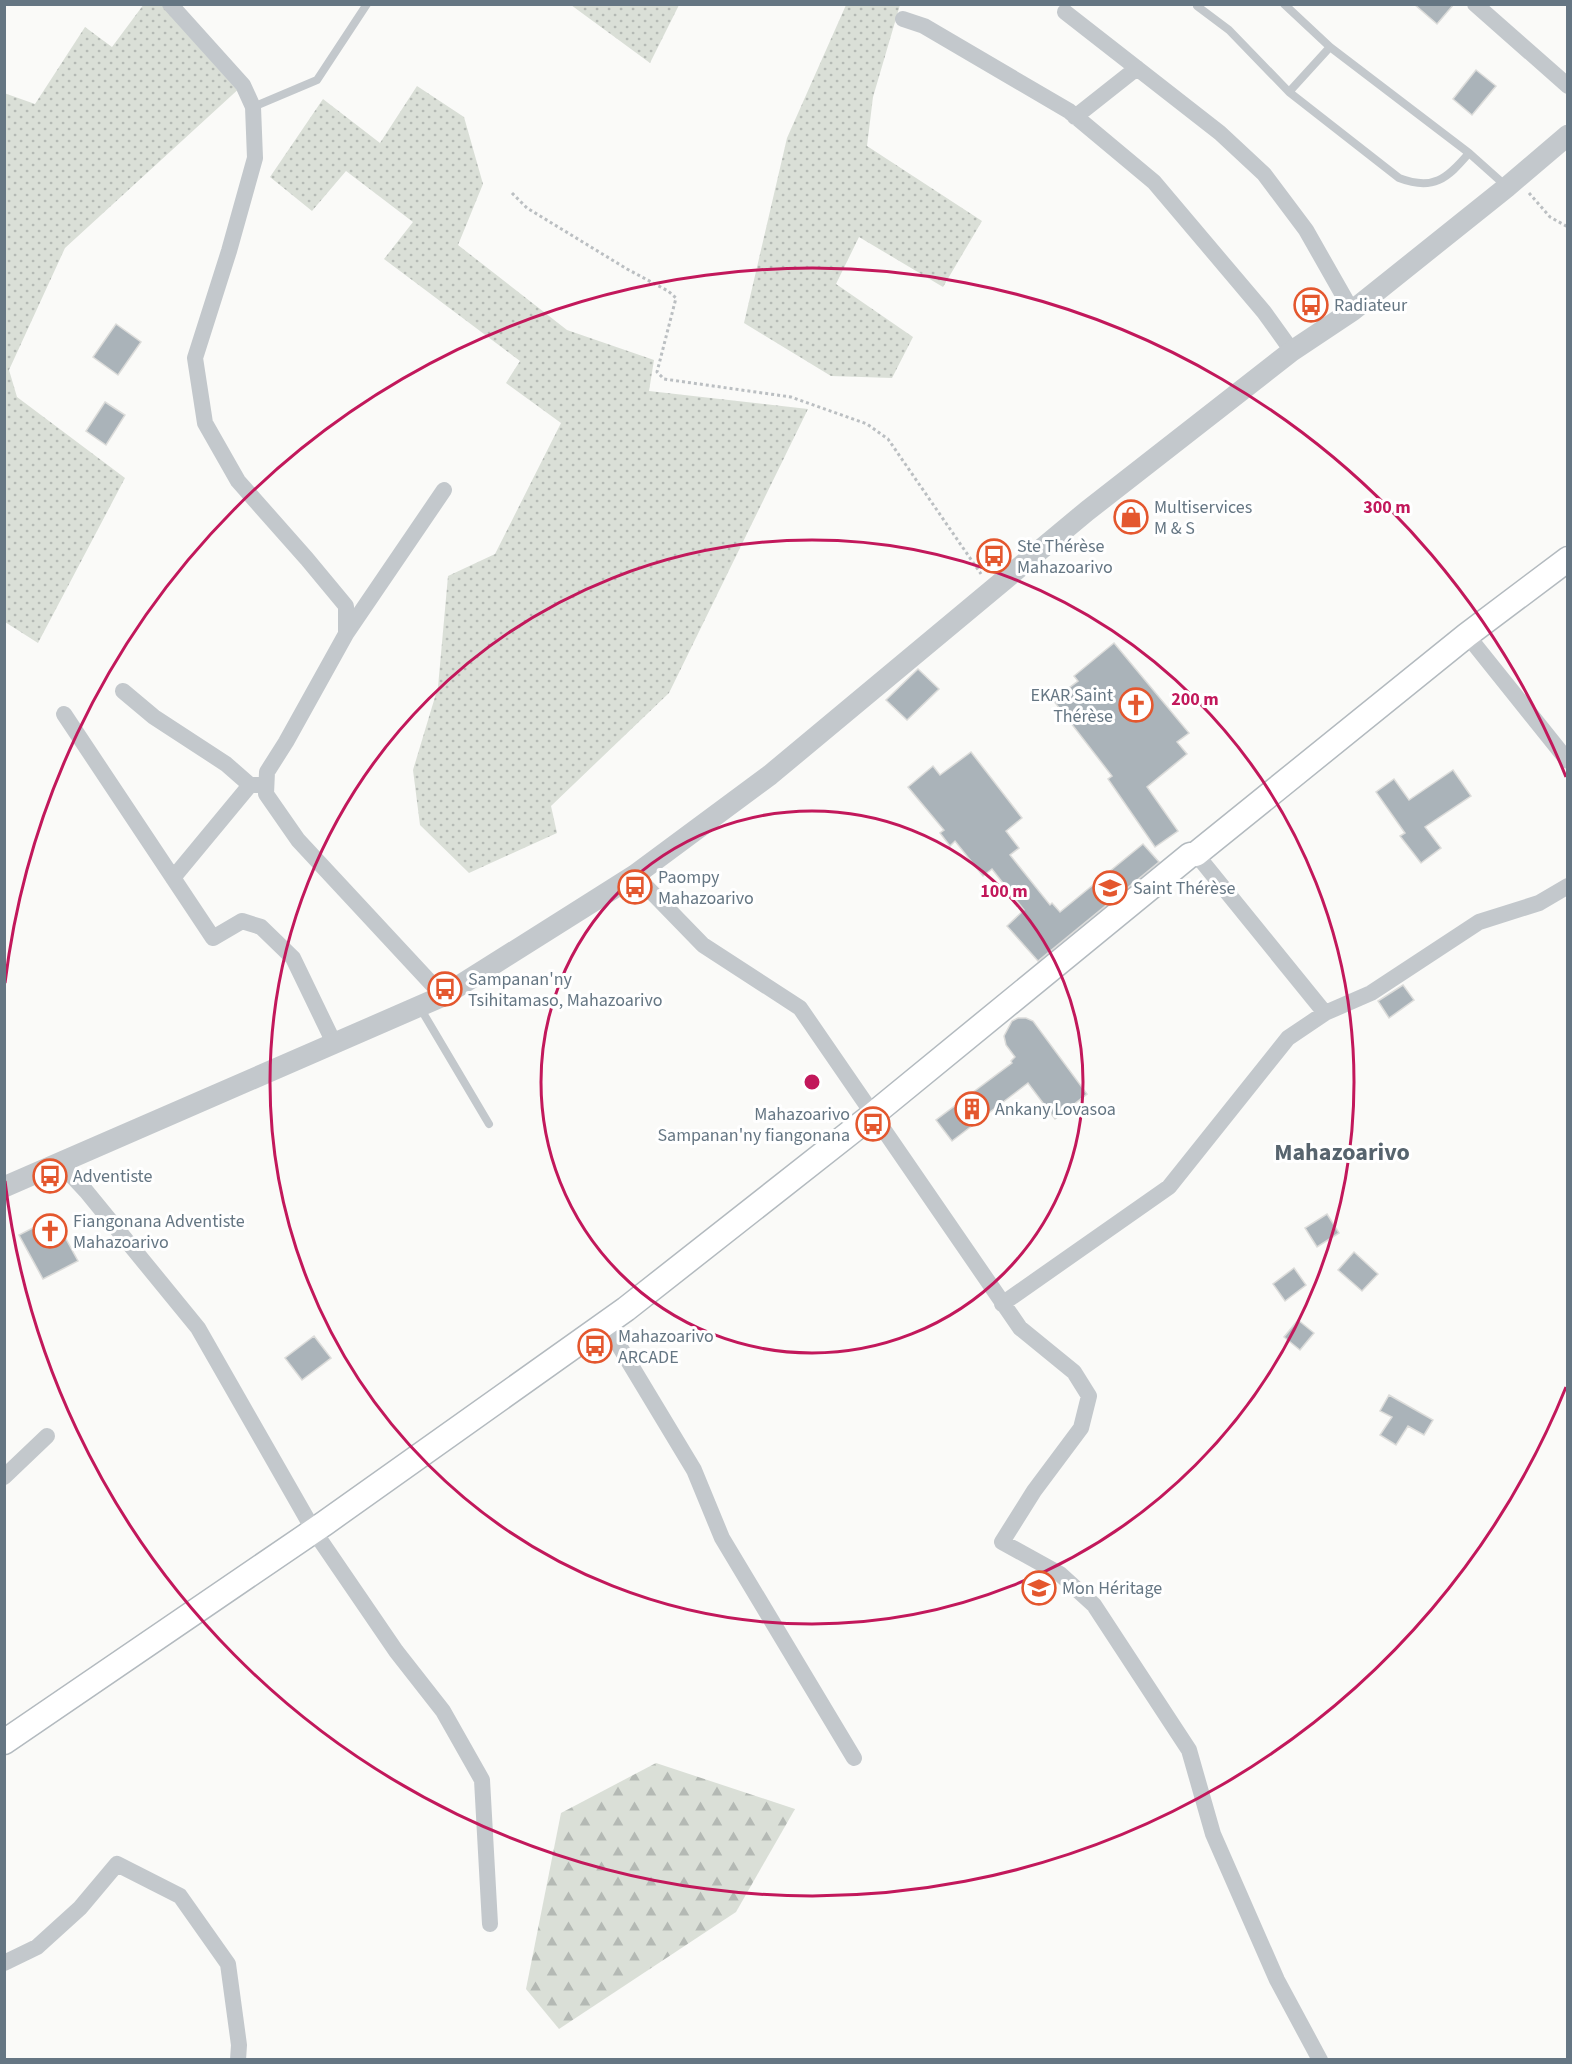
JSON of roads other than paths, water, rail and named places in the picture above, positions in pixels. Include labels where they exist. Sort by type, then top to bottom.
[{"type":"main road","points":[[4,1742],[314,1531],[606,1324],[874,1114],[1190,855],[1196,854],[1467,635],[1568,559]]},
{"type":"street","points":[[170,4],[243,85],[253,107],[255,158],[229,251],[195,358],[205,423],[238,481],[346,606],[346,634]]},
{"type":"street","points":[[1475,4],[1568,86]]},
{"type":"street","points":[[1065,12],[1220,133],[1264,174],[1306,230],[1352,311]]},
{"type":"street","points":[[903,19],[924,26],[1075,117],[1160,189],[1264,312],[1292,351]]},
{"type":"street","points":[[1075,117],[1137,68]]},
{"type":"street","points":[[4,1187],[442,996],[634,875],[770,775],[1087,511],[1292,351],[1352,311],[1512,183],[1568,135]]},
{"type":"street","points":[[173,878],[258,785],[286,742],[346,634],[444,490]]},
{"type":"street","points":[[1467,635],[1568,761]]},
{"type":"street","points":[[123,691],[154,717],[258,785],[298,840],[442,996]]},
{"type":"street","points":[[64,714],[213,938],[242,921],[261,927],[293,958],[334,1043]]},
{"type":"street","points":[[1196,854],[1325,1013]]},
{"type":"street","points":[[634,875],[703,945],[800,1008],[1002,1304],[1020,1328],[1074,1372],[1089,1396],[1081,1428],[1034,1491],[1002,1542],[1060,1574],[1094,1605],[1189,1750],[1213,1834],[1277,1980],[1320,2060]]},
{"type":"street","points":[[1002,1304],[1169,1187],[1288,1038],[1325,1013],[1371,993],[1479,922],[1539,903],[1568,886]]},
{"type":"street","points":[[59,1162],[86,1191],[198,1328],[314,1531],[396,1652],[443,1711],[482,1780],[490,1924]]},
{"type":"street","points":[[606,1324],[693,1470],[722,1538],[854,1758]]},
{"type":"street","points":[[4,1476],[46,1436]]},
{"type":"street","points":[[4,1963],[37,1947],[80,1908],[117,1864],[180,1896],[228,1964],[239,2045],[238,2060]]},
{"type":"lane","points":[[253,107],[317,80],[367,4]]},
{"type":"lane","points":[[1198,4],[1197,6],[1229,30],[1288,92],[1399,178],[1416,184],[1441,180],[1456,169],[1469,153]]},
{"type":"lane","points":[[1284,4],[1330,47],[1512,183]]},
{"type":"lane","points":[[1288,92],[1330,47]]},
{"type":"lane","points":[[419,1006],[489,1124]]},
{"type":"place","name":"Radiateur","points":[[1311,305]]},
{"type":"place","name":"Multiservices M & S","points":[[1131,517]]},
{"type":"place","name":"Ste Thérèse Mahazoarivo","points":[[994,556]]},
{"type":"place","name":"EKAR Saint Thérèse","points":[[1136,705]]},
{"type":"place","name":"Paompy Mahazoarivo","points":[[635,887]]},
{"type":"place","name":"Saint Thérèse","points":[[1110,888]]},
{"type":"place","name":"Sampanan'ny Tsihitamaso, Mahazoarivo","points":[[445,989]]},
{"type":"place","name":"Ankany Lovasoa","points":[[972,1109]]},
{"type":"place","name":"Mahazoarivo Sampanan'ny fiangonana","points":[[873,1124]]},
{"type":"place","name":"Adventiste","points":[[50,1176]]},
{"type":"place","name":"Fiangonana Adventiste Mahazoarivo","points":[[50,1231]]},
{"type":"place","name":"Mahazoarivo ARCADE","points":[[595,1346]]},
{"type":"place","name":"Mon Héritage","points":[[1039,1588]]},
{"type":"district","name":"Mahazoarivo","points":[[1342,1152]]}]
